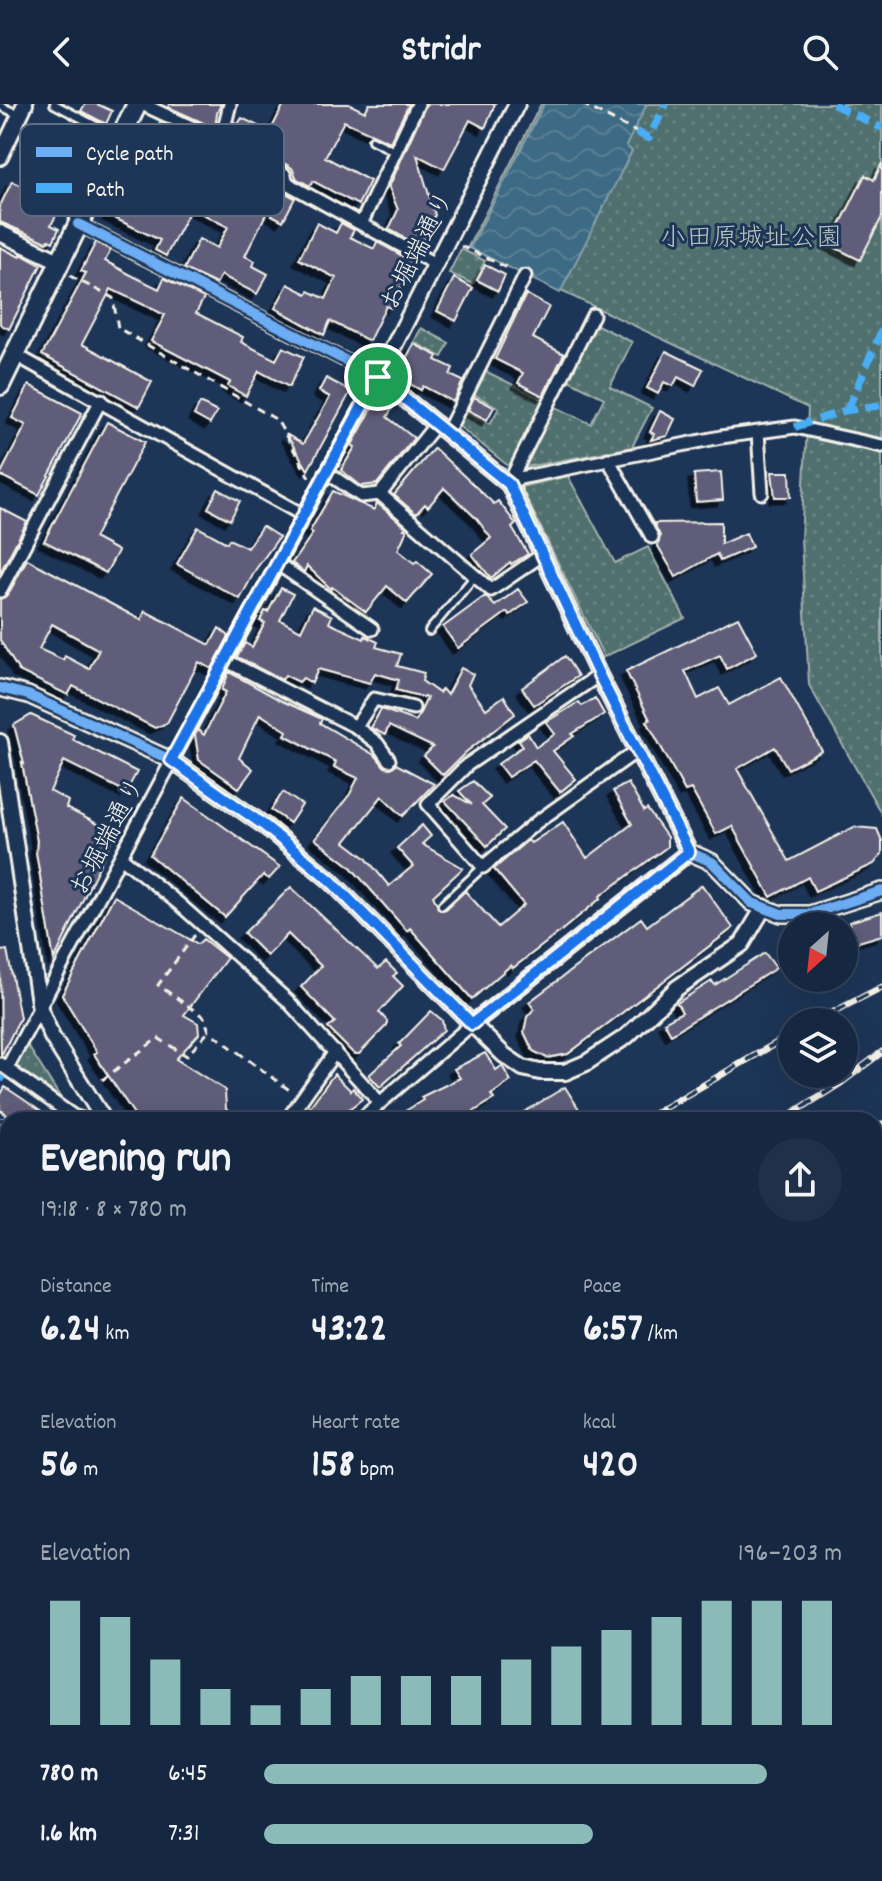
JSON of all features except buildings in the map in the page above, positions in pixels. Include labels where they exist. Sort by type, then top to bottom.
[{"type":"main road","points":[[129,124],[140,104]]},
{"type":"main road","points":[[0,385],[82,216]]},
{"type":"street","points":[[140,104],[184,124]]},
{"type":"street","points":[[225,124],[230,104]]},
{"type":"street","points":[[361,224],[418,104]]},
{"type":"street","name":"お堀端通り","points":[[4,1066],[40,1009],[378,377],[517,104]]},
{"type":"street","points":[[0,157],[22,110]]},
{"type":"street","points":[[284,174],[292,186],[435,264]]},
{"type":"street","points":[[78,224],[378,377],[509,484],[599,675],[689,852],[712,862],[752,903],[781,914],[810,914],[876,893]]},
{"type":"street","points":[[0,233],[58,265]]},
{"type":"street","points":[[326,472],[361,496],[380,494],[443,427],[525,276]]},
{"type":"street","points":[[509,484],[593,315]]},
{"type":"street","points":[[14,354],[303,515]]},
{"type":"street","points":[[0,591],[101,400]]},
{"type":"street","points":[[509,484],[520,478],[608,459],[795,427],[882,446]]},
{"type":"street","points":[[758,432],[762,493]]},
{"type":"street","points":[[608,459],[652,537]]},
{"type":"street","points":[[380,494],[491,590],[542,555]]},
{"type":"street","points":[[278,564],[372,629]]},
{"type":"street","points":[[225,660],[356,727],[377,743],[389,760]]},
{"type":"street","points":[[599,675],[467,765],[428,804],[483,867],[537,822],[638,750]]},
{"type":"street","points":[[0,688],[28,695],[171,760],[265,826],[330,880],[472,1024],[504,1055],[523,1068],[565,1072],[586,1063],[627,1036],[677,988],[742,944],[764,907]]},
{"type":"street","points":[[356,727],[374,699],[413,708]]},
{"type":"street","points":[[0,742],[40,1009],[52,1037],[99,1112]]},
{"type":"street","points":[[369,1112],[472,1024],[689,852]]},
{"type":"street","points":[[121,857],[287,1000],[380,1103]]},
{"type":"street","points":[[293,1112],[335,1052]]},
{"type":"street","points":[[4,1066],[67,1112]]},
{"type":"lane","points":[[54,104],[92,124]]},
{"type":"lane","points":[[0,106],[22,110]]},
{"type":"lane","points":[[372,140],[394,151]]},
{"type":"lane","points":[[429,631],[475,576]]},
{"type":"lane","points":[[442,905],[483,867]]},
{"type":"lane","points":[[876,893],[882,881]]},
{"type":"path","points":[[582,104],[636,132]]},
{"type":"path","points":[[458,245],[525,276]]},
{"type":"path","points":[[58,265],[113,298],[118,328],[277,420],[316,490]]},
{"type":"path","points":[[202,925],[158,985],[204,1017],[209,1031],[302,1099]]},
{"type":"path","points":[[102,1080],[158,1038],[187,1056],[209,1031]]},
{"type":"green space","name":"小田原城址公園","points":[[541,104],[882,104],[882,815],[809,685],[801,539],[808,408],[468,247]]},
{"type":"green space","points":[[461,249],[485,261],[473,284],[449,273]]},
{"type":"green space","points":[[593,323],[632,342],[610,387],[652,408],[632,447],[521,468],[552,405],[591,424],[604,398],[565,378]]},
{"type":"green space","points":[[421,328],[449,343],[442,357],[414,342]]},
{"type":"green space","points":[[483,370],[544,400],[511,468],[456,424],[463,410],[490,424],[499,408],[472,393]]},
{"type":"green space","points":[[568,476],[615,563],[648,547],[685,618],[604,657],[521,487]]},
{"type":"green space","points":[[28,1046],[64,1103],[16,1067]]},
{"type":"water","points":[[544,104],[647,104],[626,146],[632,151],[560,293],[470,248]]},
{"type":"railway","points":[[841,1008],[882,987]]},
{"type":"railway","points":[[657,1112],[778,1042]]},
{"type":"railway","points":[[795,1112],[882,1052]]},
{"type":"marked path","points":[[636,132],[649,138],[666,104]]},
{"type":"marked path","points":[[833,104],[882,128]]},
{"type":"marked path","points":[[847,410],[882,330]]},
{"type":"marked path","points":[[795,427],[847,410],[882,405]]},
{"type":"marked path","points":[[0,1080],[3,1076]]},
{"type":"cycle path","points":[[78,224],[378,377],[509,484],[599,675],[689,852],[712,862],[752,903],[781,914],[810,914],[882,891]]},
{"type":"cycle path","points":[[0,688],[28,695],[171,760],[265,826],[330,880],[472,1024]]},
{"type":"route","points":[[378,377],[448,431],[509,484],[599,675],[689,852],[472,1024],[330,880],[265,826],[171,760],[378,377]]}]
